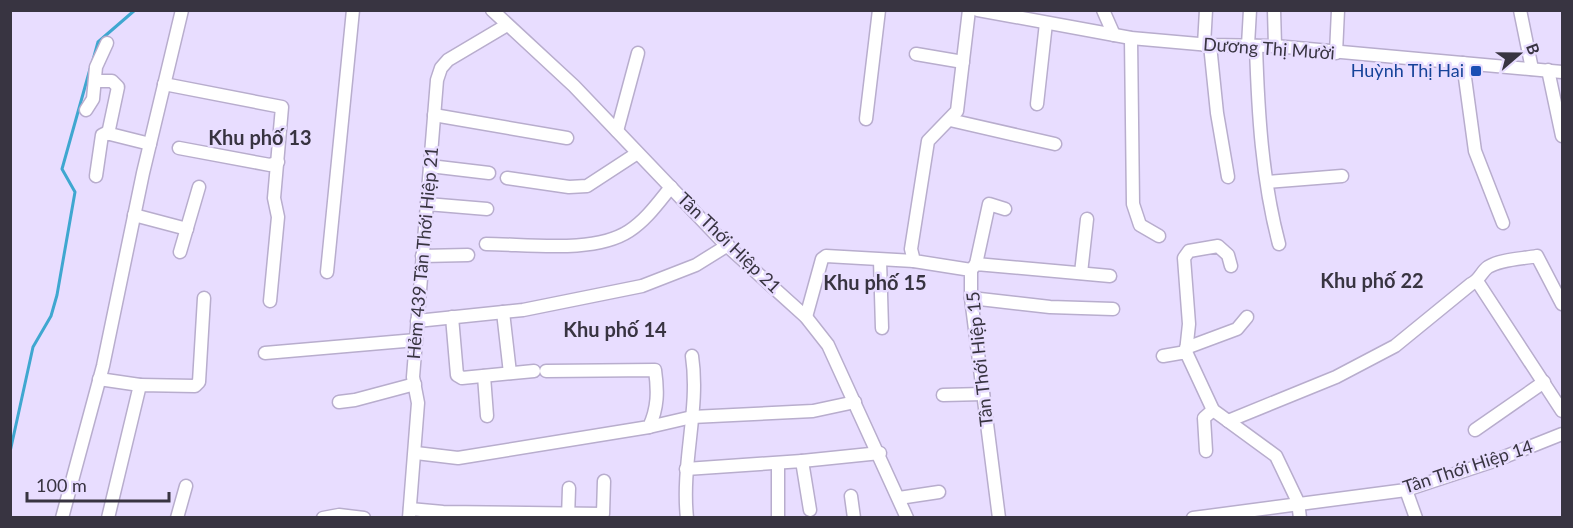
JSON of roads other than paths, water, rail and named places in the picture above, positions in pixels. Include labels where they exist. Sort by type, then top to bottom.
[{"type":"street","points":[[62,518],[99,379],[134,214],[182,10]]},
{"type":"street","points":[[327,272],[353,10]]},
{"type":"street","name":"Tân Thới Hiệp 21","points":[[492,10],[574,86],[636,154],[728,245],[806,317],[828,345],[880,453],[907,518]]},
{"type":"street","points":[[866,119],[879,10]]},
{"type":"street","points":[[914,261],[911,249],[928,141],[957,111],[969,10]]},
{"type":"street","name":"Dương Thị Mười","points":[[978,10],[1131,38],[1207,45],[1275,46],[1563,72]]},
{"type":"street","points":[[1103,10],[1114,35]]},
{"type":"street","points":[[1206,10],[1207,45],[1228,177]]},
{"type":"street","points":[[1250,10],[1270,210],[1279,244]]},
{"type":"street","points":[[1274,10],[1275,46]]},
{"type":"street","points":[[1336,53],[1338,10]]},
{"type":"street","points":[[1520,10],[1532,69]]},
{"type":"street","points":[[1037,104],[1046,23]]},
{"type":"street","name":"Hẻm 439 Tân Thới Hiệp 21","points":[[409,513],[416,453],[418,402],[412,377],[434,115],[441,68],[448,60],[507,25]]},
{"type":"street","points":[[1131,38],[1133,204],[1140,225],[1159,236]]},
{"type":"street","points":[[86,110],[93,99],[96,67],[107,43]]},
{"type":"street","points":[[617,131],[638,53]]},
{"type":"street","points":[[916,54],[963,62]]},
{"type":"street","points":[[1463,63],[1475,151],[1503,223]]},
{"type":"street","points":[[1548,70],[1563,136]]},
{"type":"street","points":[[96,81],[112,81],[118,87],[108,134]]},
{"type":"street","points":[[164,84],[280,105],[282,108],[274,198],[278,217],[270,301]]},
{"type":"street","points":[[434,115],[567,138]]},
{"type":"street","points":[[950,120],[1056,144]]},
{"type":"street","points":[[96,176],[102,135],[108,134],[150,144]]},
{"type":"street","points":[[179,148],[270,165],[278,162]]},
{"type":"street","points":[[507,178],[569,188],[587,186],[636,154]]},
{"type":"street","points":[[430,166],[489,173]]},
{"type":"street","points":[[1267,182],[1342,176]]},
{"type":"street","points":[[180,252],[199,187]]},
{"type":"street","points":[[486,244],[597,244],[628,231],[651,212],[671,187]]},
{"type":"street","points":[[427,204],[488,210]]},
{"type":"street","points":[[1005,210],[989,204],[974,267],[1110,276]]},
{"type":"street","points":[[134,214],[187,229]]},
{"type":"street","points":[[1081,273],[1087,219]]},
{"type":"street","points":[[417,321],[503,312],[642,286],[696,265],[728,245]]},
{"type":"street","points":[[1231,266],[1228,255],[1218,246],[1189,251],[1184,258],[1189,324],[1186,350],[1213,410],[1276,456],[1298,502],[1300,518]]},
{"type":"street","points":[[422,256],[468,255]]},
{"type":"street","name":"Tân Thới Hiệp 15","points":[[806,317],[822,259],[826,256],[974,267],[971,298],[999,518]]},
{"type":"street","points":[[1228,421],[1336,377],[1395,346],[1477,281],[1487,268],[1507,260],[1536,256],[1563,304]]},
{"type":"street","points":[[880,260],[882,328]]},
{"type":"street","points":[[1477,281],[1563,411]]},
{"type":"street","points":[[99,379],[140,385],[195,386],[199,382],[204,298]]},
{"type":"street","points":[[971,298],[1113,309]]},
{"type":"street","points":[[503,312],[510,373]]},
{"type":"street","points":[[452,317],[457,375],[462,378],[540,371],[655,370],[658,395],[654,415],[648,428]]},
{"type":"street","points":[[1164,356],[1186,350],[1238,329],[1247,317]]},
{"type":"street","points":[[266,353],[416,340]]},
{"type":"street","points":[[687,518],[686,469],[695,377],[692,356]]},
{"type":"street","points":[[484,376],[487,416]]},
{"type":"street","points":[[1475,430],[1544,382]]},
{"type":"street","points":[[339,402],[415,384]]},
{"type":"street","points":[[108,518],[140,385]]},
{"type":"street","points":[[943,395],[983,394]]},
{"type":"street","points":[[416,453],[458,458],[648,428],[692,417],[802,412],[855,402]]},
{"type":"street","points":[[1206,451],[1204,418],[1213,410]]},
{"type":"street","name":"Tân Thới Hiệp 14","points":[[1193,518],[1251,513],[1298,502],[1406,490],[1563,434]]},
{"type":"street","points":[[686,469],[778,464],[880,453]]},
{"type":"street","points":[[802,461],[810,510]]},
{"type":"street","points":[[778,464],[778,518]]},
{"type":"street","points":[[409,513],[603,516],[604,481]]},
{"type":"street","points":[[177,518],[186,486]]},
{"type":"street","points":[[568,516],[569,488]]},
{"type":"street","points":[[1406,490],[1416,518]]},
{"type":"street","points":[[899,498],[939,492]]},
{"type":"street","points":[[851,496],[854,518]]},
{"type":"street","points":[[323,518],[339,514],[364,518]]},
{"type":"waterway","points":[[93,60],[98,42],[135,10]]},
{"type":"waterway","points":[[10,452],[33,347],[51,316],[57,295],[75,192],[62,169],[90,69]]},
{"type":"place","name":"Huỳnh Thị Hai","points":[[1476,71]]},
{"type":"district","name":"Khu phố 13","points":[[260,138]]},
{"type":"district","name":"Khu phố 22","points":[[1372,281]]},
{"type":"district","name":"Khu phố 15","points":[[875,283]]},
{"type":"district","name":"Khu phố 14","points":[[615,330]]}]
